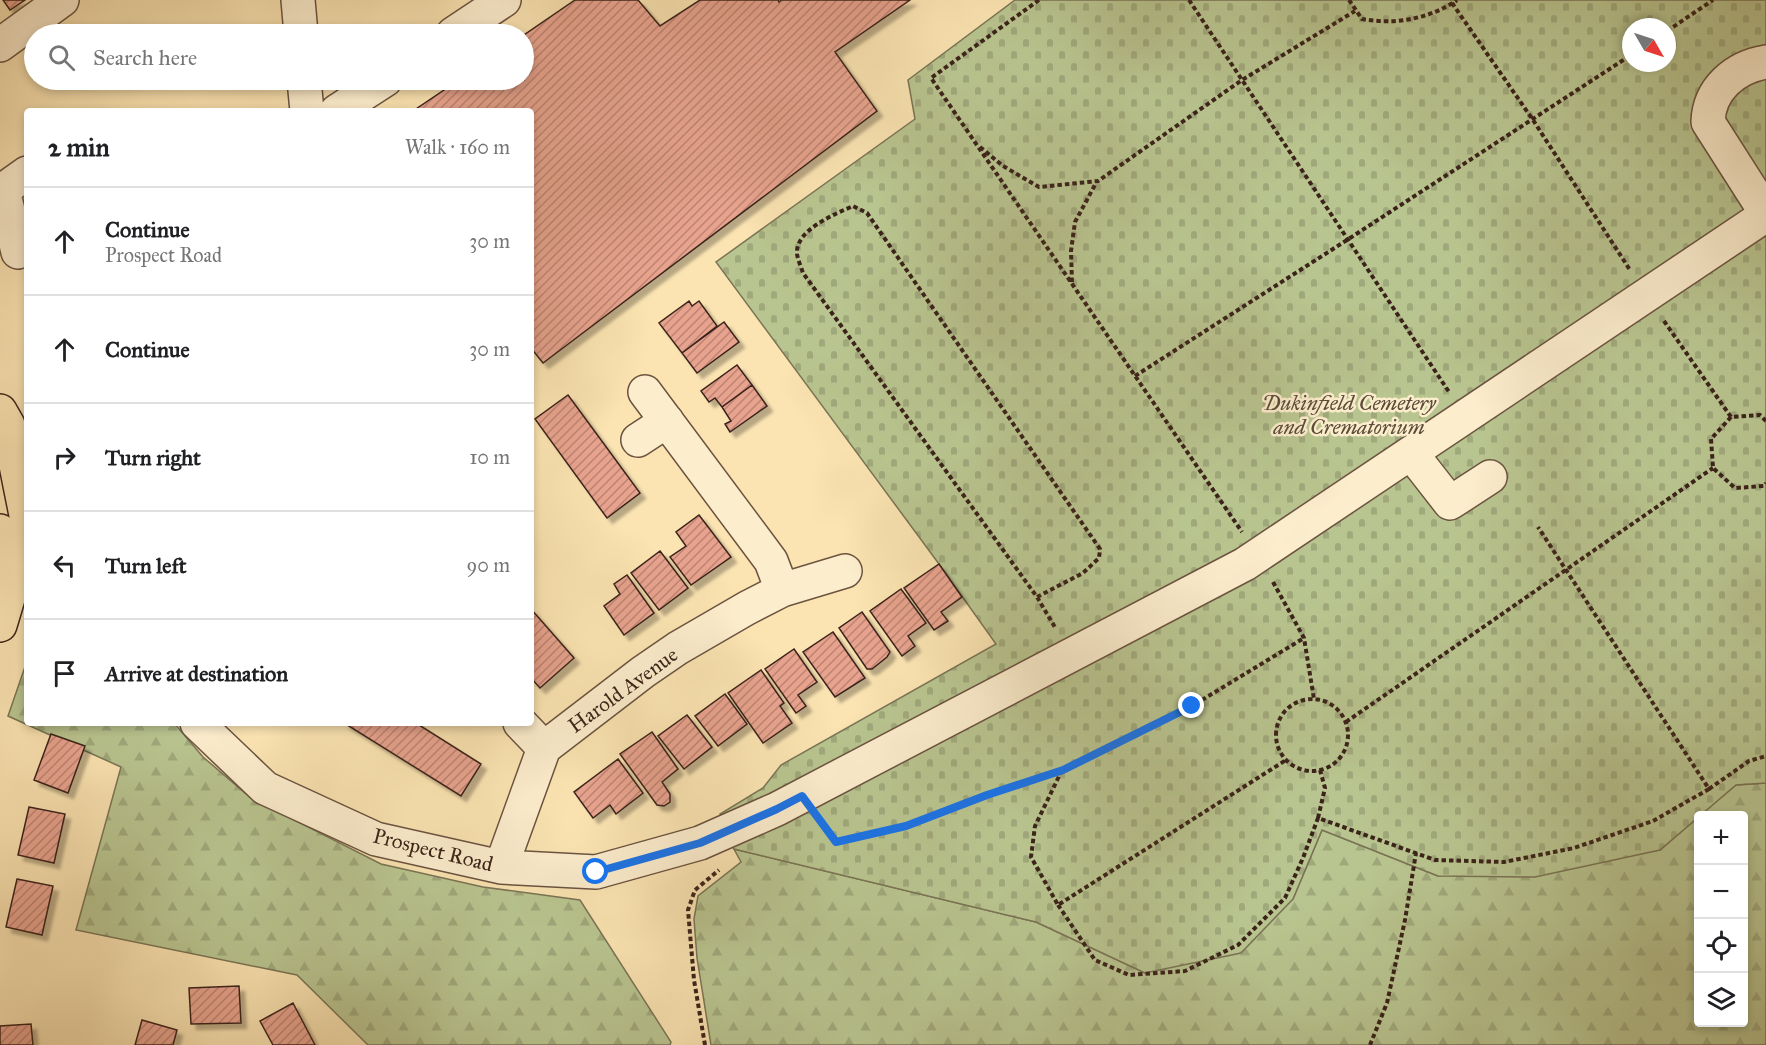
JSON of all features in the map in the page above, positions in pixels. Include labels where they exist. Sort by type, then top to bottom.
[{"type":"main road","points":[[3,425],[24,508]]},
{"type":"main road","points":[[0,531],[18,568]]},
{"type":"main road","points":[[0,625],[24,546]]},
{"type":"street","points":[[29,24],[62,0]]},
{"type":"street","points":[[298,0],[300,24]]},
{"type":"street","points":[[468,24],[504,0]]},
{"type":"street","points":[[0,45],[24,28]]},
{"type":"street","points":[[1766,62],[1749,65],[1721,84],[1708,111],[1708,122],[1766,214]]},
{"type":"street","points":[[305,90],[307,108]]},
{"type":"street","points":[[342,108],[370,90]]},
{"type":"street","points":[[15,255],[3,190],[24,175]]},
{"type":"street","name":"Prospect Road","points":[[200,726],[265,788],[376,839],[501,867],[596,872],[706,840],[777,809],[1245,564],[1766,214]]},
{"type":"street","points":[[645,392],[771,561],[782,591]]},
{"type":"street","points":[[638,440],[667,421]]},
{"type":"street","points":[[1412,453],[1450,504],[1490,477]]},
{"type":"street","name":"Harold Avenue","points":[[544,748],[678,648],[747,608],[782,591],[845,571]]},
{"type":"street","points":[[501,867],[544,748],[523,726]]},
{"type":"path","points":[[1039,0],[931,78],[1258,556],[1304,638],[1314,699]]},
{"type":"path","points":[[1189,0],[1466,417]]},
{"type":"path","points":[[1349,0],[1362,19],[1378,22],[1419,18],[1457,0]]},
{"type":"path","points":[[1676,25],[1713,0]]},
{"type":"path","points":[[1452,3],[1533,120],[1647,296],[1731,417]]},
{"type":"path","points":[[1072,284],[1071,251],[1075,222],[1098,181],[1242,80],[1355,11]]},
{"type":"path","points":[[1135,376],[1622,61]]},
{"type":"path","points":[[977,145],[1003,166],[1039,188],[1098,181]]},
{"type":"path","points":[[1037,597],[1083,573],[1099,558],[1100,549],[867,213],[853,206],[832,216],[801,238],[797,253],[803,273],[1037,597],[1072,655]]},
{"type":"path","points":[[1765,485],[1735,488],[1713,468],[1711,439],[1731,417],[1760,415],[1766,421]]},
{"type":"path","points":[[1346,722],[1713,468]]},
{"type":"path","points":[[1538,527],[1708,789]]},
{"type":"path","points":[[802,796],[836,842],[906,826],[987,795],[1063,770],[1192,706],[1304,638]]},
{"type":"path","points":[[1314,699],[1324,701],[1341,713],[1346,722],[1348,734],[1347,746],[1332,766],[1308,771],[1286,760],[1279,750],[1276,738],[1277,726],[1291,706],[1314,699]]},
{"type":"path","points":[[1318,818],[1435,860],[1504,862],[1574,848],[1653,821],[1708,789],[1749,761],[1766,756]]},
{"type":"path","points":[[1058,905],[1286,760]]},
{"type":"path","points":[[1063,770],[1035,826],[1031,857],[1058,905],[1095,960],[1129,975],[1185,971],[1238,945],[1285,898],[1318,818],[1326,788],[1320,770]]},
{"type":"path","points":[[705,1045],[694,980],[688,910],[695,890],[724,866],[706,840]]},
{"type":"path","points":[[1370,1045],[1387,1003],[1405,920],[1416,853]]},
{"type":"green space","name":"Dukinfield Cemetery and Crematorium","points":[[1015,0],[1766,0],[1766,783],[1736,785],[1706,811],[1694,811],[1694,821],[1660,850],[1535,877],[1438,876],[1322,830],[1293,899],[1241,953],[1145,973],[1036,922],[734,849],[720,814],[763,788],[781,765],[996,644],[716,262],[915,119],[908,80]]},
{"type":"green space","points":[[24,670],[24,723],[8,716]]},
{"type":"green space","points":[[30,726],[177,726],[203,757],[251,798],[381,864],[483,887],[580,900],[671,1042],[670,1045],[368,1045],[297,975],[76,930],[121,767]]},
{"type":"green space","points":[[1766,783],[1766,1045],[711,1045],[697,958],[694,919],[698,896],[741,862],[734,849],[1036,922],[1145,973],[1293,899],[1322,830],[1438,876],[1660,850],[1694,820],[1694,1027],[1748,1027],[1748,811],[1705,811],[1736,785]]},
{"type":"building","points":[[3,0],[25,0],[10,10]]},
{"type":"building","points":[[575,0],[638,0],[660,26],[700,0],[778,0],[779,2],[781,0],[910,0],[835,52],[877,111],[543,363],[534,352],[534,108],[417,108],[444,90],[534,90],[534,28]]},
{"type":"building","points":[[689,301],[692,306],[699,301],[717,326],[682,353],[659,323]]},
{"type":"building","points":[[724,322],[739,342],[697,373],[682,353]]},
{"type":"building","points":[[737,365],[752,385],[722,407],[715,398],[709,402],[701,391]]},
{"type":"building","points":[[752,385],[767,406],[730,432],[725,424],[731,421],[722,407]]},
{"type":"building","points":[[568,395],[640,493],[607,518],[535,419]]},
{"type":"building","points":[[699,515],[731,557],[691,585],[670,557],[686,546],[676,532]]},
{"type":"building","points":[[660,551],[688,588],[659,610],[631,573]]},
{"type":"building","points":[[939,564],[962,597],[941,612],[948,621],[934,630],[904,588]]},
{"type":"building","points":[[627,575],[654,613],[624,635],[604,606],[620,594],[614,584]]},
{"type":"building","points":[[901,589],[926,623],[908,636],[915,646],[902,656],[870,611]]},
{"type":"building","points":[[534,612],[574,658],[540,688],[534,681]]},
{"type":"building","points":[[862,612],[890,652],[872,669],[867,669],[839,628]]},
{"type":"building","points":[[833,632],[865,678],[835,697],[803,652]]},
{"type":"building","points":[[794,649],[817,682],[798,695],[806,706],[796,713],[765,669]]},
{"type":"building","points":[[761,670],[784,703],[780,706],[792,723],[763,743],[728,693]]},
{"type":"building","points":[[725,694],[747,724],[718,746],[695,716]]},
{"type":"building","points":[[687,715],[712,747],[684,769],[658,736]]},
{"type":"building","points":[[349,726],[421,726],[481,764],[461,796]]},
{"type":"building","points":[[652,732],[678,769],[662,782],[670,794],[670,802],[664,806],[657,805],[620,754]]},
{"type":"building","points":[[51,734],[85,746],[68,793],[34,780]]},
{"type":"building","points":[[618,759],[643,793],[616,814],[610,805],[593,818],[574,792]]},
{"type":"building","points":[[29,807],[65,814],[54,863],[18,855]]},
{"type":"building","points":[[17,879],[53,886],[42,935],[6,927]]},
{"type":"building","points":[[239,986],[241,1023],[191,1024],[189,988]]},
{"type":"building","points":[[293,1003],[315,1045],[273,1045],[260,1021]]},
{"type":"building","points":[[142,1020],[177,1030],[173,1045],[135,1045]]},
{"type":"building","points":[[31,1024],[33,1045],[0,1045],[0,1026]]},
{"type":"route","points":[[596,872],[700,843],[729,832],[802,796],[836,842],[906,826],[987,795],[1063,770],[1192,706]]}]
